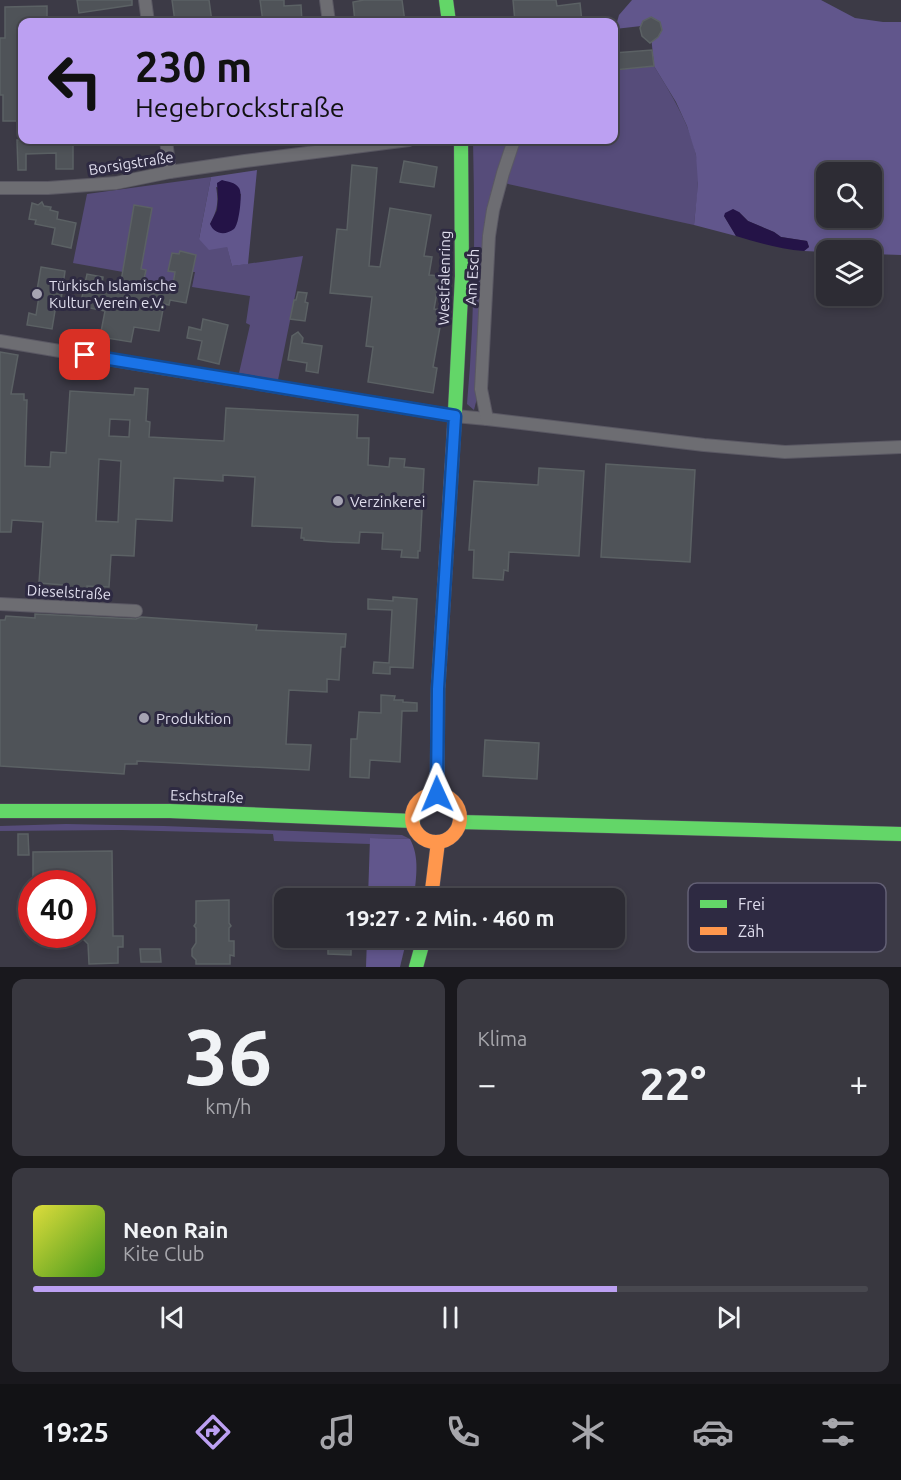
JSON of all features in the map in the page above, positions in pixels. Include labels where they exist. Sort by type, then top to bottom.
[{"type":"main road","points":[[446,0],[448,18]]},
{"type":"main road","name":"Westfalenring","points":[[437,794],[438,689],[462,276],[460,144]]},
{"type":"main road","points":[[437,794],[452,800],[460,814],[458,829],[453,836],[438,842],[421,837],[412,821],[416,805],[429,795],[437,794]]},
{"type":"main road","name":"Eschstraße","points":[[0,811],[159,811],[412,821]]},
{"type":"main road","points":[[460,822],[901,834]]},
{"type":"main road","points":[[432,888],[438,842]]},
{"type":"main road","points":[[416,967],[421,948]]},
{"type":"street","points":[[145,0],[147,18]]},
{"type":"street","points":[[326,0],[328,18]]},
{"type":"street","points":[[166,144],[170,172]]},
{"type":"street","name":"Borsigstraße","points":[[0,188],[48,188],[117,183],[342,144]]},
{"type":"street","name":"Am Esch","points":[[487,418],[481,389],[489,236],[493,210],[513,144]]},
{"type":"street","points":[[0,341],[455,416],[785,453],[901,447]]},
{"type":"street","name":"Dieselstraße","points":[[0,604],[136,611]]},
{"type":"shaded area","points":[[632,0],[821,0],[855,18],[901,22],[901,255],[882,254],[882,240],[816,240],[816,252],[804,251],[809,247],[807,241],[781,237],[748,221],[739,212],[724,216],[736,236],[694,225],[698,183],[696,155],[687,126],[676,102],[654,66],[650,25],[618,29],[619,15]]},
{"type":"shaded area","points":[[654,66],[684,120],[693,143],[697,163],[698,181],[694,225],[504,183],[515,144],[618,144],[618,70]]},
{"type":"shaded area","points":[[473,144],[509,144],[485,237],[477,398],[474,410],[467,404],[472,338]]},
{"type":"shaded area","points":[[257,170],[248,264],[232,266],[227,247],[209,250],[199,239],[211,177]],"holes":[[[216,187],[241,194],[237,223],[210,224],[217,206]]]},
{"type":"shaded area","points":[[211,177],[199,239],[227,246],[232,266],[303,256],[278,380],[239,373],[250,325],[246,323],[250,296],[192,287],[195,255],[172,253],[169,270],[175,272],[172,290],[143,288],[146,271],[141,269],[151,208],[134,205],[123,272],[73,263],[87,194]]},
{"type":"shaded area","points":[[222,180],[237,186],[241,196],[236,226],[224,233],[217,232],[210,224],[217,210],[217,183]]},
{"type":"shaded area","points":[[733,209],[748,221],[781,237],[807,241],[809,247],[804,251],[787,249],[736,236],[724,216]]},
{"type":"shaded area","points":[[66,824],[402,835],[410,839],[371,838],[370,844],[274,841],[273,834],[122,830],[0,831],[0,826]]},
{"type":"shaded area","points":[[370,838],[410,839],[416,860],[415,888],[368,888]]},
{"type":"shaded area","points":[[367,948],[405,948],[400,967],[366,967]]},
{"type":"building","points":[[77,0],[132,0],[132,5],[79,13]]},
{"type":"building","points":[[172,0],[209,0],[211,18],[174,18]]},
{"type":"building","points":[[260,0],[284,0],[284,6],[301,5],[302,18],[262,18]]},
{"type":"building","points":[[402,0],[404,18],[355,18],[353,2]]},
{"type":"building","points":[[513,0],[556,0],[557,6],[580,3],[582,18],[515,18]]},
{"type":"building","points":[[47,6],[47,18],[18,18],[18,121],[3,121],[3,95],[0,95],[0,38],[5,38],[5,7]]},
{"type":"building","points":[[651,17],[660,22],[662,30],[658,37],[650,43],[642,36],[640,28],[643,21]]},
{"type":"building","points":[[652,50],[654,66],[618,70],[618,53]]},
{"type":"building","points":[[17,140],[18,144],[73,144],[73,169],[56,169],[56,153],[26,154],[26,170],[18,170]]},
{"type":"building","points":[[404,161],[437,167],[434,187],[400,182]]},
{"type":"building","points":[[352,165],[377,168],[369,266],[380,267],[390,208],[431,215],[424,256],[432,257],[429,275],[440,276],[434,309],[443,310],[433,367],[437,368],[433,393],[368,382],[373,347],[366,346],[372,297],[330,293],[337,229],[347,230]]},
{"type":"building","points":[[42,202],[44,206],[51,207],[50,210],[58,212],[57,219],[76,223],[71,248],[52,244],[55,228],[35,224],[36,220],[29,219],[32,203],[38,205]]},
{"type":"building","points":[[134,205],[152,208],[141,269],[146,270],[143,284],[172,290],[175,272],[168,271],[172,253],[179,254],[180,251],[196,255],[186,303],[170,300],[169,305],[164,304],[159,331],[134,327],[131,342],[100,337],[105,311],[80,306],[87,274],[103,277],[101,290],[119,293]]},
{"type":"building","points":[[41,267],[65,271],[61,300],[57,299],[52,329],[27,325],[29,313],[36,315],[39,296],[36,296]]},
{"type":"building","points":[[298,292],[307,293],[305,321],[290,319]]},
{"type":"building","points":[[203,319],[228,325],[219,364],[198,359],[202,341],[187,338],[189,327],[201,330]]},
{"type":"building","points":[[298,332],[303,338],[302,343],[322,346],[318,373],[306,371],[307,363],[288,360],[292,336]]},
{"type":"building","points":[[0,352],[18,355],[11,394],[24,394],[24,400],[27,400],[25,466],[50,467],[51,452],[66,453],[70,391],[134,395],[135,388],[148,389],[146,421],[150,422],[149,437],[224,441],[226,408],[358,415],[357,438],[369,438],[368,465],[389,467],[390,458],[405,459],[404,467],[424,469],[418,558],[401,557],[402,550],[382,549],[383,533],[360,532],[359,543],[332,542],[304,540],[301,538],[302,528],[252,526],[255,477],[223,475],[223,481],[174,478],[172,521],[136,519],[134,556],[111,555],[109,587],[87,586],[87,593],[64,591],[64,585],[39,583],[43,522],[12,520],[11,532],[0,532]],"holes":[[[110,419],[130,420],[129,437],[109,436]],[[99,459],[121,461],[118,522],[96,521]]]},
{"type":"building","points":[[606,464],[695,470],[690,562],[601,557]]},
{"type":"building","points":[[539,468],[584,471],[579,556],[509,552],[508,571],[504,570],[503,580],[473,578],[474,550],[469,550],[474,481],[538,485]]},
{"type":"building","points":[[393,597],[417,599],[413,668],[390,667],[390,674],[373,673],[374,662],[389,663],[392,610],[368,609],[368,599],[393,601]]},
{"type":"building","name":"Produktion","points":[[35,614],[136,619],[141,617],[257,625],[256,630],[346,634],[345,647],[341,647],[339,680],[327,679],[327,692],[289,690],[286,744],[311,745],[309,770],[137,761],[137,764],[125,764],[124,774],[0,766],[0,620],[5,620],[6,616],[35,618]]},
{"type":"building","points":[[381,695],[395,696],[394,700],[403,700],[403,702],[417,703],[417,711],[402,711],[400,762],[370,760],[369,778],[350,777],[351,739],[357,739],[359,712],[381,713]]},
{"type":"building","points":[[485,740],[539,743],[537,779],[483,776]]},
{"type":"building","points":[[18,834],[28,834],[29,855],[18,855]]},
{"type":"building","points":[[112,851],[113,936],[123,936],[123,947],[118,947],[118,963],[89,964],[88,948],[96,948],[96,870],[33,870],[33,852]]},
{"type":"building","points":[[229,900],[231,926],[229,941],[234,941],[234,956],[230,955],[230,964],[196,964],[192,956],[192,949],[196,943],[194,926],[196,901]]},
{"type":"building","points":[[328,948],[351,948],[351,955],[328,954]]},
{"type":"building","points":[[140,949],[160,949],[161,962],[141,962]]},
{"type":"traffic: fast","points":[[446,0],[448,18]]},
{"type":"traffic: fast","points":[[454,430],[462,276],[461,144]]},
{"type":"traffic: fast","points":[[0,811],[170,811],[413,821]]},
{"type":"traffic: fast","points":[[460,822],[901,834]]},
{"type":"traffic: fast","points":[[416,967],[421,948]]},
{"type":"traffic: slow","points":[[437,794],[438,689],[454,430]]},
{"type":"traffic: slow","points":[[436,794],[453,801],[460,818],[453,835],[436,842],[419,835],[412,818],[419,801],[436,794]]},
{"type":"traffic: slow","points":[[432,888],[438,842]]},
{"type":"place","name":"Türkisch Islamische Kultur Verein e.V.","points":[[37,294]]},
{"type":"place","name":"Verzinkerei","points":[[338,501]]},
{"type":"place","name":"Produktion","points":[[144,718]]},
{"type":"route","points":[[85,355],[455,416],[438,689],[437,794]]}]
